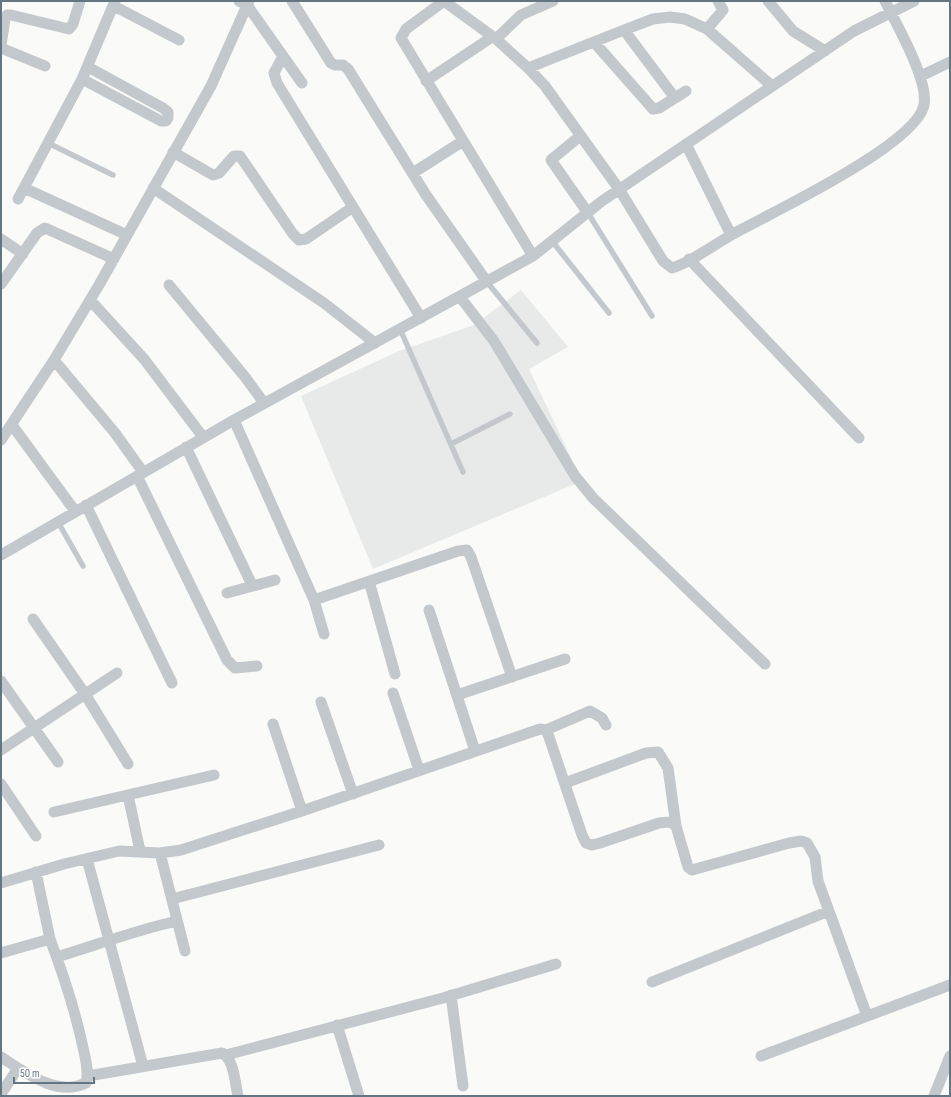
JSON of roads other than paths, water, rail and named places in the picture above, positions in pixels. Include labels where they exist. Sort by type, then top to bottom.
[{"type":"street","points":[[45,66],[1,46],[5,19],[7,15],[11,14],[69,29],[73,24],[80,1]]},
{"type":"street","points":[[292,1],[331,63],[334,65],[343,65],[348,69],[413,174],[487,282]]},
{"type":"street","points":[[533,256],[401,38],[406,29],[444,1],[494,38],[528,68],[545,86],[619,189],[666,265],[672,268],[849,172],[902,135],[917,119],[924,105],[925,93],[921,76],[885,1]]},
{"type":"street","points":[[426,81],[494,38],[521,15],[553,1]]},
{"type":"street","points":[[707,29],[723,10],[718,1]]},
{"type":"street","points":[[768,1],[793,31],[824,51]]},
{"type":"street","points":[[1,555],[203,437],[533,256],[619,189],[824,51],[854,31],[914,1]]},
{"type":"street","points":[[245,2],[302,83]]},
{"type":"street","points":[[1,440],[54,360],[90,300],[211,86],[245,2]]},
{"type":"street","points":[[18,199],[82,79],[115,3],[179,40]]},
{"type":"street","points":[[528,68],[624,30],[653,20],[670,17],[685,19],[707,29],[772,86]]},
{"type":"street","points":[[624,30],[675,98]]},
{"type":"street","points":[[594,42],[653,109],[659,108],[686,91]]},
{"type":"street","points":[[283,56],[274,73],[277,83],[421,318]]},
{"type":"street","points":[[921,76],[950,62]]},
{"type":"street","points":[[82,79],[161,121],[166,121],[168,118],[168,112],[163,108],[88,66]]},
{"type":"street","points":[[580,136],[551,160],[588,213]]},
{"type":"street","points":[[413,174],[463,141]]},
{"type":"street","points":[[686,144],[731,235]]},
{"type":"street","points":[[173,152],[213,175],[219,173],[234,156],[240,156],[292,234],[299,240],[306,239],[352,207]]},
{"type":"street","points":[[24,188],[127,235]]},
{"type":"street","points":[[153,188],[324,303],[375,343]]},
{"type":"street","points":[[1,284],[37,233],[45,228],[114,259]]},
{"type":"street","points":[[1,238],[23,254]]},
{"type":"street","points":[[689,259],[859,438]]},
{"type":"street","points":[[169,285],[245,377],[264,404]]},
{"type":"street","points":[[460,297],[494,341],[575,476],[593,498],[765,664]]},
{"type":"street","points":[[90,300],[144,360],[203,437]]},
{"type":"street","points":[[54,360],[115,433],[140,474],[227,660],[235,668],[257,666]]},
{"type":"street","points":[[234,420],[314,600],[324,634]]},
{"type":"street","points":[[12,425],[75,511]]},
{"type":"street","points":[[186,447],[252,586]]},
{"type":"street","points":[[86,505],[172,683]]},
{"type":"street","points":[[314,600],[458,550],[467,550],[471,557],[512,677]]},
{"type":"street","points":[[227,593],[275,580]]},
{"type":"street","points":[[369,581],[395,674]]},
{"type":"street","points":[[429,610],[475,751]]},
{"type":"street","points":[[34,619],[85,694],[128,764]]},
{"type":"street","points":[[457,695],[565,659]]},
{"type":"street","points":[[1,750],[117,673]]},
{"type":"street","points":[[1,681],[58,762]]},
{"type":"street","points":[[393,693],[419,770]]},
{"type":"street","points":[[321,702],[352,794]]},
{"type":"street","points":[[1,883],[36,872],[119,851],[160,853],[181,850],[302,811],[540,729],[546,730],[590,711],[602,718],[606,725]]},
{"type":"street","points":[[273,724],[302,811]]},
{"type":"street","points":[[546,730],[586,843],[592,845],[600,843],[659,824],[670,822],[676,826]]},
{"type":"street","points":[[565,783],[646,753],[658,752],[668,768],[676,826],[688,867],[692,870],[789,843],[801,841],[807,843],[815,857],[818,882],[867,1016]]},
{"type":"street","points":[[54,812],[214,775]]},
{"type":"street","points":[[1,784],[36,836]]},
{"type":"street","points":[[128,795],[140,851]]},
{"type":"street","points":[[172,899],[379,845]]},
{"type":"street","points":[[160,853],[185,951]]},
{"type":"street","points":[[87,859],[143,1066]]},
{"type":"street","points":[[1,1057],[52,1088],[67,1093],[86,1083],[88,1076],[80,1033],[66,980],[50,939],[36,872]]},
{"type":"street","points":[[652,982],[829,911]]},
{"type":"street","points":[[57,957],[110,942],[145,928],[177,921]]},
{"type":"street","points":[[1,953],[50,939]]},
{"type":"street","points":[[88,1076],[222,1053],[226,1055],[451,995],[556,964]]},
{"type":"street","points":[[761,1056],[950,985]]},
{"type":"street","points":[[451,995],[463,1086]]},
{"type":"street","points":[[337,1025],[359,1096]]},
{"type":"street","points":[[226,1055],[230,1061],[238,1096]]},
{"type":"street","points":[[934,1096],[950,1056]]},
{"type":"street","points":[[1,1094],[18,1068]]},
{"type":"lane","points":[[48,143],[113,175]]},
{"type":"lane","points":[[588,213],[652,316]]},
{"type":"lane","points":[[552,241],[609,313]]},
{"type":"lane","points":[[487,282],[537,343]]},
{"type":"lane","points":[[400,329],[463,472]]},
{"type":"lane","points":[[451,444],[510,414]]},
{"type":"lane","points":[[58,521],[83,566]]}]
